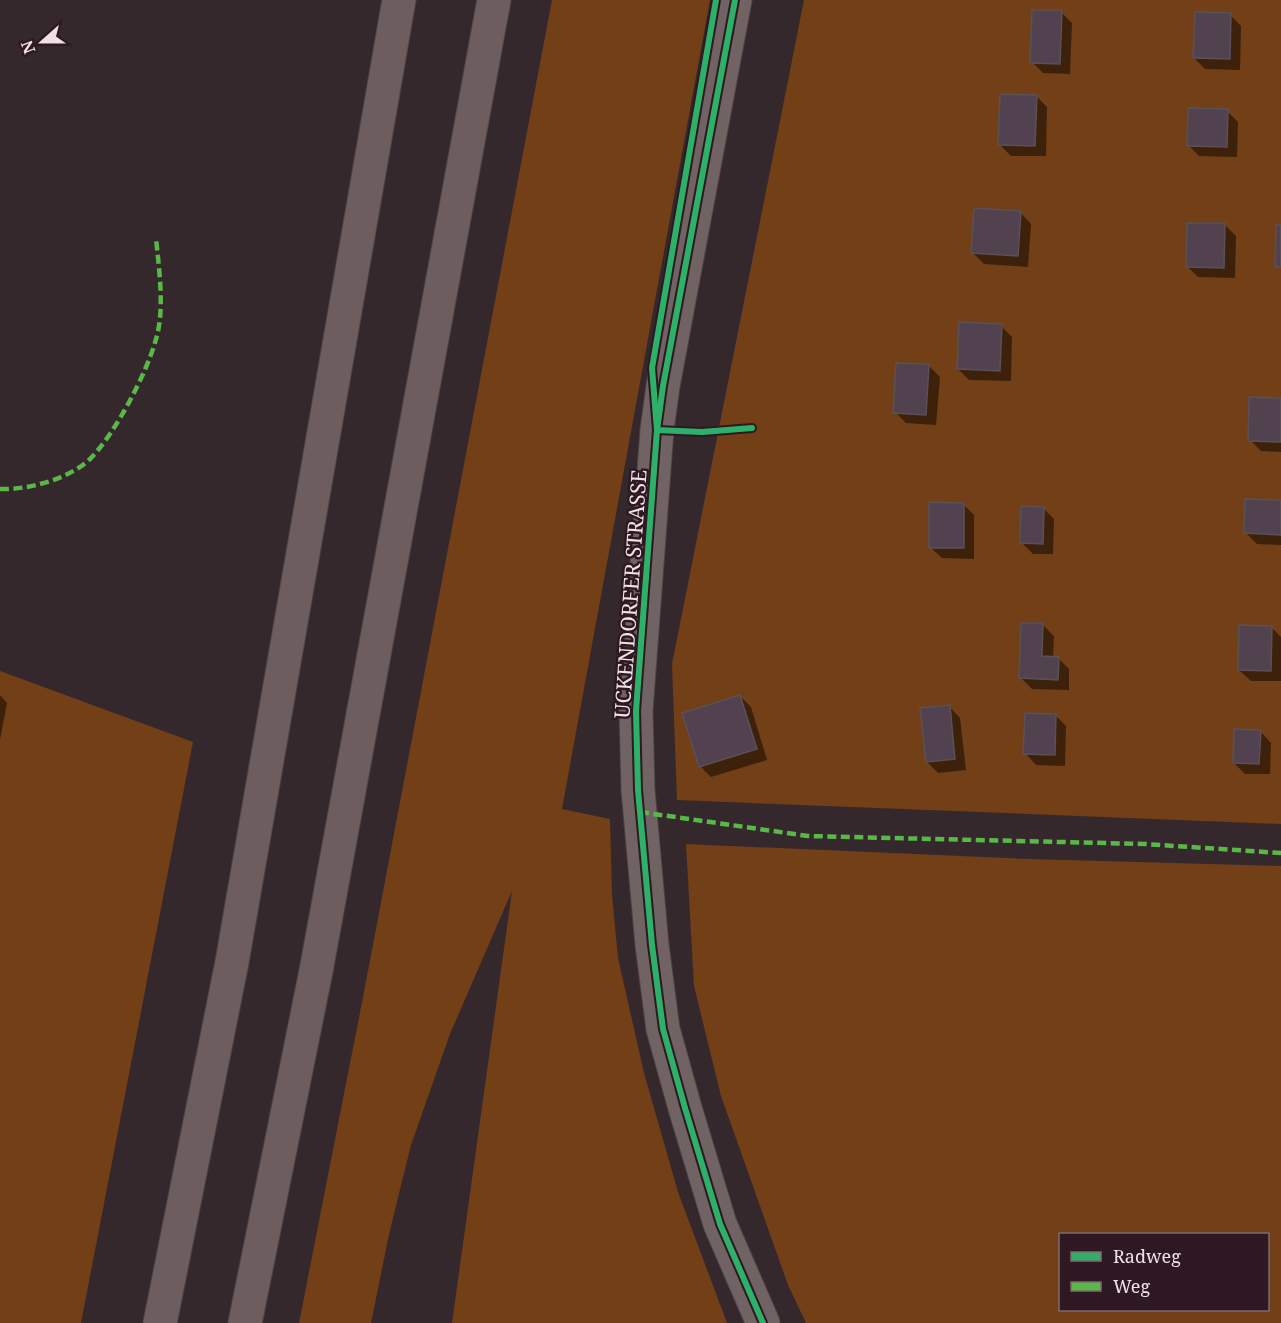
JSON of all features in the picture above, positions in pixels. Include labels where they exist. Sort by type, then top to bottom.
[{"type":"highway","points":[[160,1323],[232,962],[399,0]]},
{"type":"highway","points":[[245,1323],[316,971],[494,0]]},
{"type":"street","name":"UCKENDORFER STRASSE","points":[[735,0],[665,375],[659,419],[636,711],[638,790],[652,945],[663,1029],[720,1224],[763,1323]]},
{"type":"shaded area","points":[[552,0],[710,0],[562,809],[610,819],[612,895],[618,958],[644,1073],[678,1192],[727,1323],[452,1323],[512,891],[450,1034],[411,1145],[390,1230],[371,1323],[299,1323],[364,992]]},
{"type":"shaded area","points":[[804,0],[1281,0],[1281,824],[677,800],[672,664]]},
{"type":"shaded area","points":[[0,671],[193,742],[81,1323],[0,1323]]},
{"type":"shaded area","points":[[686,844],[1029,859],[1281,866],[1281,1323],[806,1323],[788,1285],[721,1096],[694,986]]},
{"type":"building","points":[[1032,10],[1062,10],[1060,64],[1030,63]]},
{"type":"building","points":[[1195,12],[1231,13],[1230,59],[1193,58]]},
{"type":"building","points":[[1000,94],[1037,95],[1035,146],[998,145]]},
{"type":"building","points":[[1188,108],[1228,109],[1227,147],[1187,146]]},
{"type":"building","points":[[974,208],[1021,211],[1018,256],[971,253]]},
{"type":"building","points":[[1187,223],[1225,223],[1224,268],[1186,267]]},
{"type":"building","points":[[1276,225],[1281,225],[1281,267],[1275,267]]},
{"type":"building","points":[[959,322],[1002,324],[1000,371],[957,369]]},
{"type":"building","points":[[896,363],[929,364],[926,415],[893,413]]},
{"type":"building","points":[[1249,397],[1281,398],[1281,442],[1248,441]]},
{"type":"building","points":[[1245,499],[1281,500],[1281,535],[1244,533]]},
{"type":"building","points":[[929,502],[964,503],[964,548],[929,548]]},
{"type":"building","points":[[1021,506],[1044,507],[1043,544],[1020,543]]},
{"type":"building","points":[[1021,623],[1043,623],[1042,656],[1059,657],[1058,680],[1019,678]]},
{"type":"building","points":[[1239,625],[1272,626],[1271,671],[1238,670]]},
{"type":"building","points":[[740,695],[757,749],[699,767],[682,713]]},
{"type":"building","points":[[950,705],[955,759],[926,762],[920,708]]},
{"type":"building","points":[[1025,713],[1056,714],[1055,755],[1023,754]]},
{"type":"building","points":[[1234,729],[1261,730],[1259,764],[1233,763]]},
{"type":"marked path","points":[[0,489],[23,488],[60,478],[90,459],[110,434],[145,369],[159,328],[160,289],[156,238]]},
{"type":"marked path","points":[[640,812],[808,836],[1145,844],[1281,853]]},
{"type":"cycle path","points":[[716,0],[652,368],[657,430],[702,432],[752,428]]},
{"type":"cycle path","points":[[735,0],[663,386],[657,430],[636,711],[638,790],[652,945],[663,1029],[720,1224],[763,1323]]}]
